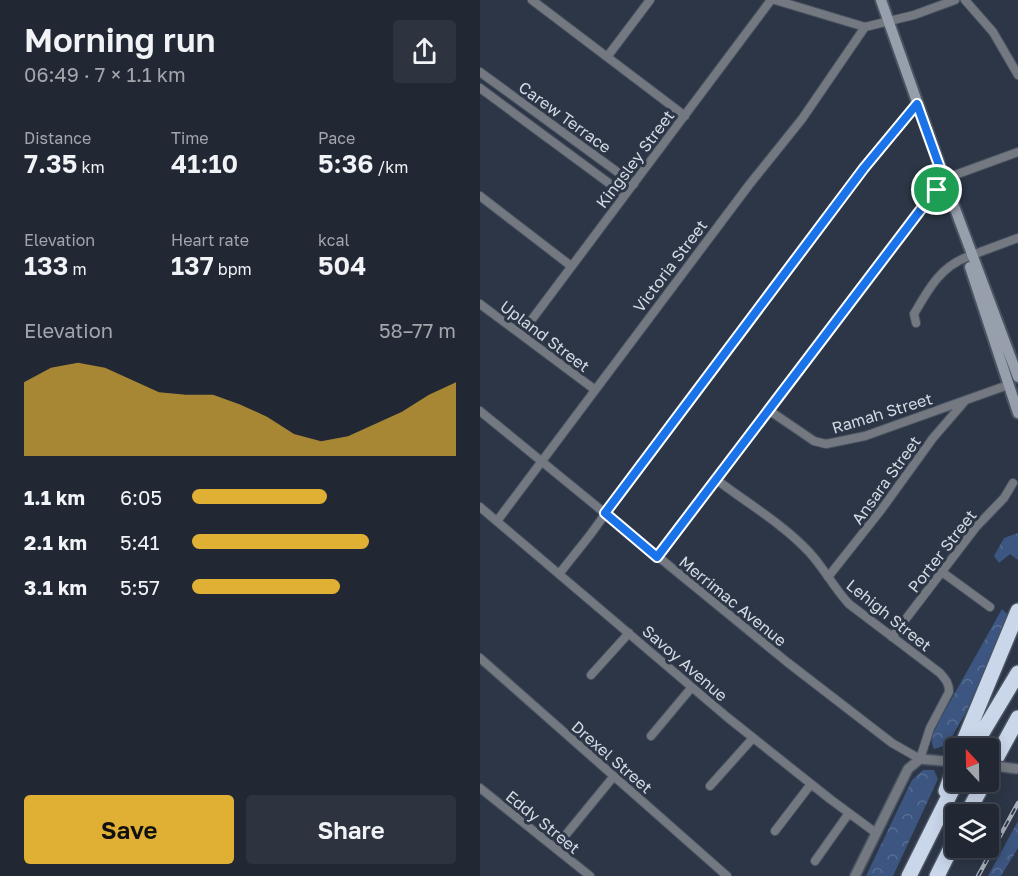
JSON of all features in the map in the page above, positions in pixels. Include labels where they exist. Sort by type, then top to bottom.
[{"type":"highway","points":[[965,738],[1018,611]]},
{"type":"highway","points":[[979,738],[1018,673]]},
{"type":"highway","points":[[999,753],[1018,718]]},
{"type":"highway","points":[[999,763],[1018,735]]},
{"type":"highway","points":[[933,827],[945,788]]},
{"type":"highway","points":[[909,876],[951,792]]},
{"type":"highway","points":[[937,876],[946,858]]},
{"type":"main road","points":[[881,0],[954,206],[1018,413]]},
{"type":"main road","points":[[970,256],[1018,377]]},
{"type":"main road","points":[[1003,340],[1018,362]]},
{"type":"street","points":[[532,0],[685,116]]},
{"type":"street","points":[[608,57],[650,0]]},
{"type":"street","name":"Kingsley Street","points":[[520,334],[771,0]]},
{"type":"street","points":[[776,0],[865,27],[889,23],[955,0]]},
{"type":"street","points":[[965,0],[993,32],[1018,75]]},
{"type":"street","name":"Victoria Street","points":[[497,521],[748,185],[802,119],[865,27]]},
{"type":"street","name":"Carew Terrace","points":[[480,72],[634,184]]},
{"type":"street","name":"Carew Terrace","points":[[480,88],[625,195]]},
{"type":"street","points":[[559,574],[864,168],[917,104]]},
{"type":"street","points":[[657,557],[944,179],[1018,153]]},
{"type":"street","points":[[480,196],[571,266]]},
{"type":"street","points":[[916,323],[914,314],[941,273],[955,262],[1018,238]]},
{"type":"street","name":"Upland Street","points":[[480,304],[594,389]]},
{"type":"street","name":"Ramah Street","points":[[770,411],[814,441],[826,444],[866,436],[1008,385]]},
{"type":"street","name":"Ansara Street","points":[[828,577],[881,510],[933,438],[967,400]]},
{"type":"street","name":"Merrimac Avenue","points":[[480,411],[822,689],[892,742],[920,759]]},
{"type":"street","name":"Lehigh Street","points":[[717,480],[790,535],[810,554],[849,604],[940,673],[949,685],[949,692],[930,728],[920,759]]},
{"type":"street","name":"Porter Street","points":[[892,637],[976,527],[1004,498],[1013,483]]},
{"type":"street","name":"Savoy Avenue","points":[[480,507],[753,738],[876,833]]},
{"type":"street","points":[[942,572],[990,608]]},
{"type":"street","points":[[591,675],[629,633]]},
{"type":"street","name":"Drexel Street","points":[[480,658],[727,876]]},
{"type":"street","points":[[651,736],[692,687]]},
{"type":"street","points":[[710,786],[753,738]]},
{"type":"street","points":[[855,876],[908,769],[920,759],[945,761]]},
{"type":"street","points":[[999,766],[1018,769]]},
{"type":"street","points":[[555,848],[614,776]]},
{"type":"street","points":[[775,831],[811,784]]},
{"type":"street","name":"Eddy Street","points":[[480,788],[590,876]]},
{"type":"street","points":[[815,861],[849,813]]},
{"type":"green space","points":[[1018,533],[1018,560],[1010,554],[999,563],[994,556],[1004,538]]},
{"type":"green space","points":[[1002,609],[1009,616],[965,714],[951,738],[945,738],[945,746],[934,749],[932,739],[938,723]]},
{"type":"green space","points":[[923,770],[934,770],[938,779],[893,876],[866,876],[912,780]]},
{"type":"green space","points":[[1018,821],[1018,848],[1001,876],[988,876]]},
{"type":"railway","points":[[978,876],[1018,803]]},
{"type":"route","points":[[917,104],[944,179],[937,190],[657,557],[605,513],[864,168],[917,104]]}]
